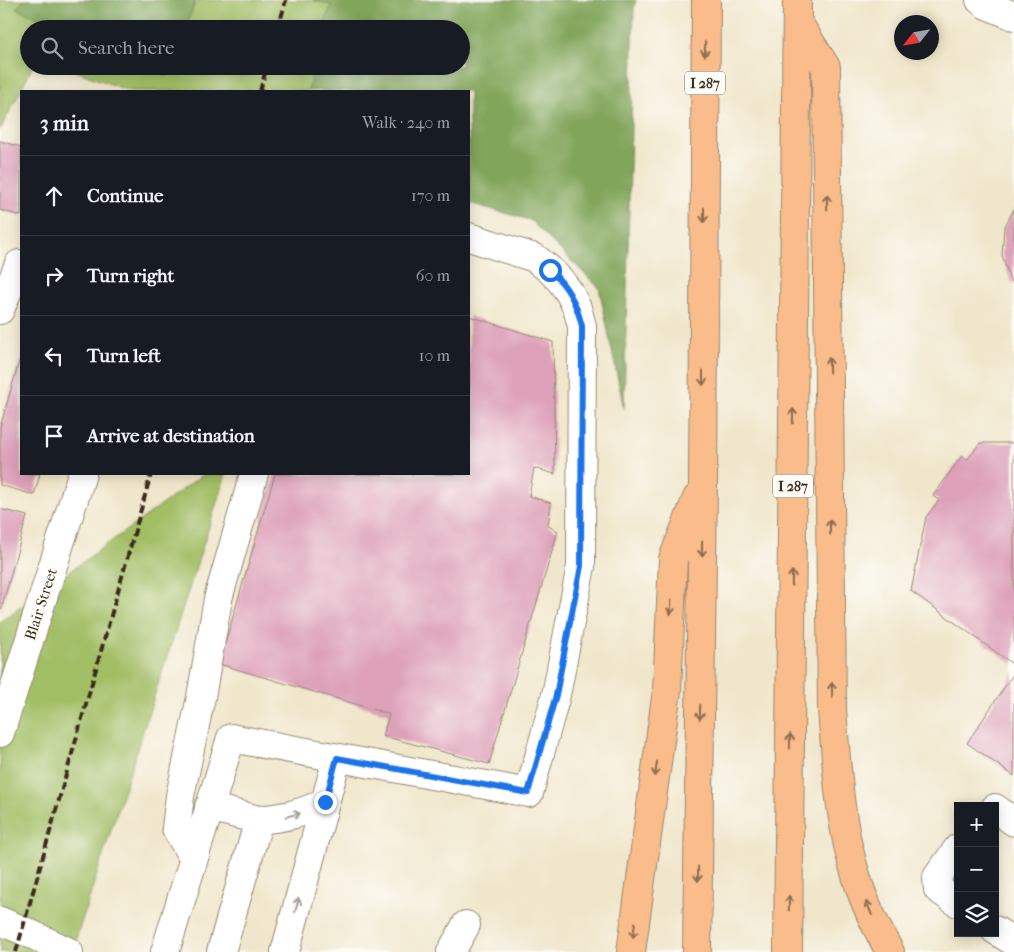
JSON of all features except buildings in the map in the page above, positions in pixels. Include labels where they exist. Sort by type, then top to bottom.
[{"type":"highway","name":"I 287","points":[[697,952],[703,483],[706,0]]},
{"type":"highway","name":"I 287","points":[[788,952],[797,10]]},
{"type":"highway","points":[[797,10],[826,67],[832,710],[838,788],[845,830],[857,879],[876,926],[890,952]]},
{"type":"highway","points":[[631,952],[667,690],[673,559],[703,483]]},
{"type":"street","points":[[980,0],[987,5],[1014,16]]},
{"type":"street","points":[[164,952],[231,738],[528,793],[556,695],[581,566],[582,326],[577,308],[569,292],[550,270],[535,258],[470,237]]},
{"type":"street","points":[[0,310],[20,264]]},
{"type":"street","name":"Blair Street","points":[[0,733],[82,475]]},
{"type":"street","points":[[193,858],[176,828],[180,796],[201,697],[218,600],[254,475]]},
{"type":"street","points":[[285,952],[337,758]]},
{"type":"street","points":[[209,807],[259,820],[297,814],[313,809],[325,802]]},
{"type":"street","points":[[999,811],[1014,822]]},
{"type":"street","points":[[221,952],[259,820]]},
{"type":"street","points":[[954,854],[937,878],[938,888],[954,900]]},
{"type":"street","points":[[0,921],[69,952]]},
{"type":"street","points":[[451,952],[466,926]]},
{"type":"street","points":[[999,933],[1014,942]]},
{"type":"green space","points":[[0,0],[25,0],[17,8],[43,20],[20,20],[20,75],[28,75],[0,130]]},
{"type":"green space","points":[[25,0],[196,0],[188,20],[42,20],[16,8]]},
{"type":"green space","points":[[196,0],[313,0],[331,5],[326,20],[188,20]]},
{"type":"green space","points":[[313,0],[636,0],[634,8],[624,409],[599,288],[530,220],[470,203],[470,90],[308,90],[312,75],[470,75],[470,20],[326,20],[331,5]]},
{"type":"green space","points":[[86,75],[312,75],[308,90],[126,90]]},
{"type":"green space","points":[[203,475],[226,475],[73,948],[74,952],[0,952],[0,622]]},
{"type":"railway","points":[[280,20],[286,0]]},
{"type":"railway","points":[[260,90],[264,75]]},
{"type":"railway","points":[[16,952],[151,475]]},
{"type":"route","points":[[325,802],[337,758],[528,793],[556,695],[581,566],[582,326],[577,308],[569,292],[550,270]]}]
